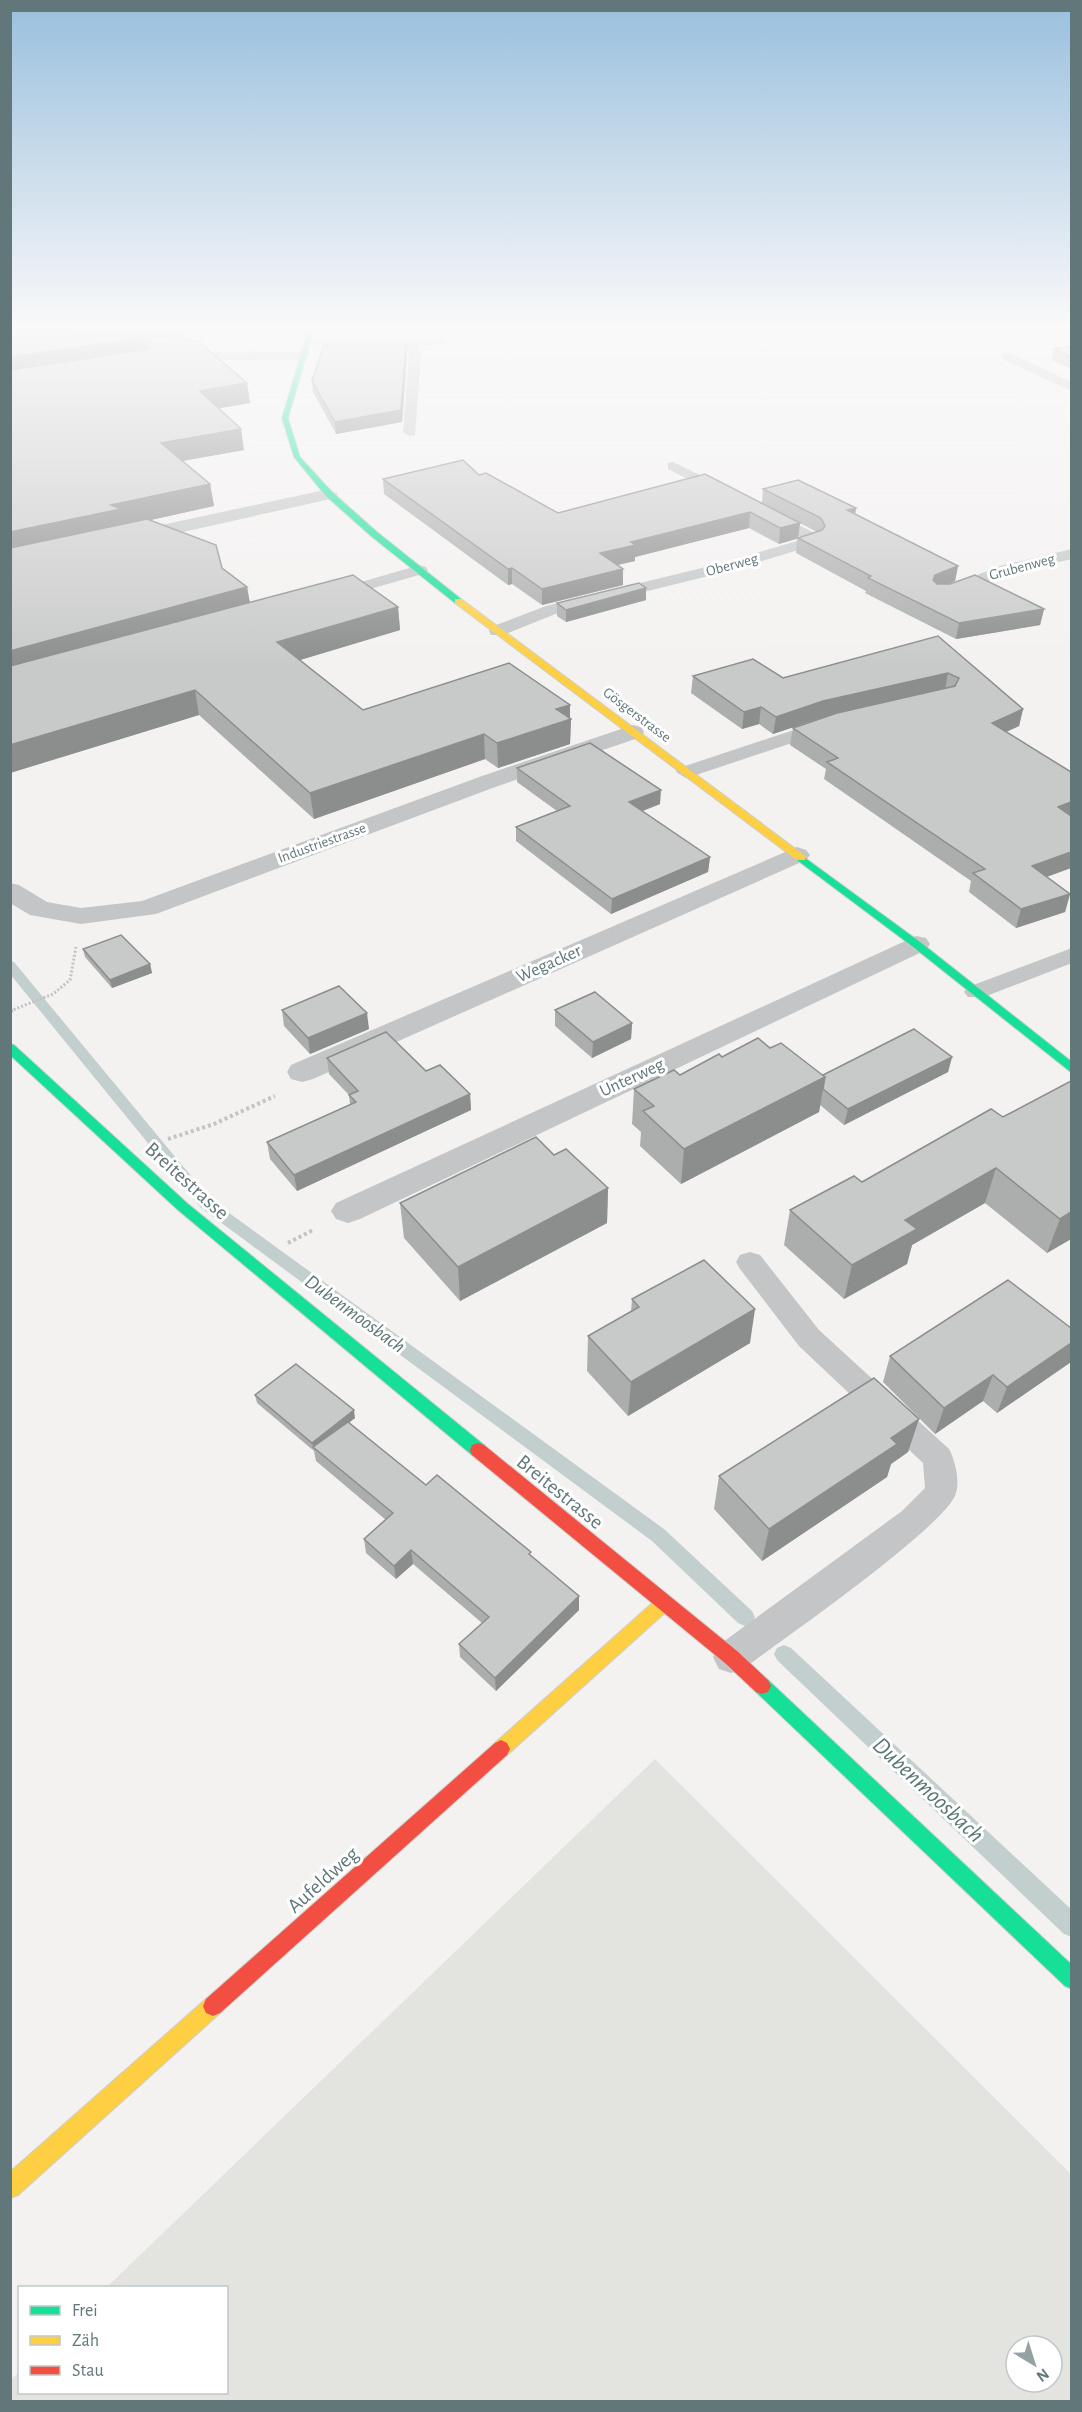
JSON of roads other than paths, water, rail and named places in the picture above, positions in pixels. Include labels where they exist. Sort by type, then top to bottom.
[{"type":"main road","name":"Gösgerstrasse","points":[[291,443],[297,457],[329,494],[420,570],[497,631],[916,944],[1071,1069]]},
{"type":"main road","name":"Breitestrasse","points":[[10,1048],[157,1183],[251,1265],[731,1658],[1071,1979]]},
{"type":"main road","name":"Aufeldweg","points":[[10,2187],[663,1604]]},
{"type":"street","points":[[113,542],[329,494]]},
{"type":"street","name":"Industriestrasse","points":[[10,891],[39,909],[81,916],[147,908],[490,781],[633,732]]},
{"type":"street","name":"Wegacker","points":[[302,1072],[797,855]]},
{"type":"street","name":"Unterweg","points":[[348,1211],[916,944]]},
{"type":"lane","name":"Oberweg","points":[[497,631],[552,609],[723,568],[813,541],[812,537],[673,466]]},
{"type":"lane","name":"Grubenweg","points":[[940,595],[1006,569],[1071,554]]},
{"type":"lane","points":[[315,600],[420,570]]},
{"type":"lane","points":[[686,772],[840,722]]},
{"type":"lane","points":[[976,992],[1071,955]]},
{"type":"lane","points":[[731,1658],[915,1521],[941,1492],[938,1458],[809,1338],[750,1262]]},
{"type":"waterway","name":"Dubenmoosbach","points":[[10,965],[205,1203],[658,1535],[745,1617]]},
{"type":"waterway","name":"Dubenmoosbach","points":[[784,1654],[1072,1926]]}]
